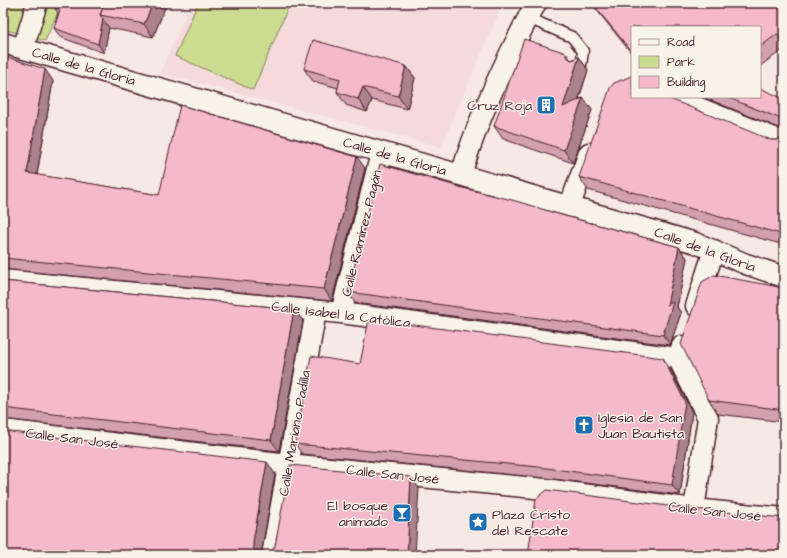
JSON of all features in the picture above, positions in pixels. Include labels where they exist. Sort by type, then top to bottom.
[{"type":"street","points":[[23,49],[37,3]]},
{"type":"street","points":[[461,174],[468,150],[495,83],[532,10]]},
{"type":"street","name":"Calle de la Gloria","points":[[3,43],[381,153],[461,174],[696,242],[746,264],[784,277]]},
{"type":"street","points":[[674,98],[784,142]]},
{"type":"street","points":[[570,205],[596,133]]},
{"type":"street","name":"Calle Ramírez Pagán","points":[[341,313],[381,153]]},
{"type":"street","points":[[694,509],[708,418],[678,358],[714,250]]},
{"type":"street","name":"Calle Isabel la Católica","points":[[3,280],[316,310],[678,358]]},
{"type":"street","name":"Calle Mariano Padilla","points":[[272,555],[316,310]]},
{"type":"street","name":"Calle San José","points":[[3,430],[288,464],[545,489],[694,509],[784,518]]},
{"type":"lane","points":[[532,10],[572,37],[583,51],[581,66]]},
{"type":"shaded area","points":[[191,3],[503,3],[441,147],[160,73]]},
{"type":"green space","points":[[3,3],[62,3],[45,41],[3,29]]},
{"type":"green space","points":[[198,3],[290,3],[253,90],[175,56]]},
{"type":"building","points":[[56,3],[105,3],[100,15],[103,19],[98,44],[54,28],[60,10],[54,7]]},
{"type":"building","points":[[105,3],[153,3],[144,24],[100,15]]},
{"type":"building","points":[[592,3],[784,3],[784,42],[777,34],[761,46],[761,26],[631,26],[631,51]]},
{"type":"building","name":"Cruz Roja","points":[[524,39],[566,53],[566,56],[571,60],[579,57],[563,107],[583,98],[564,150],[494,126]]},
{"type":"building","points":[[313,40],[406,66],[398,96],[363,87],[358,99],[337,92],[340,79],[304,69]]},
{"type":"building","points":[[3,56],[45,69],[27,173],[159,195],[180,105],[357,157],[324,289],[3,258]]},
{"type":"building","points":[[631,76],[631,98],[667,98],[771,140],[782,138],[784,135],[784,235],[579,177],[610,88],[614,83]]},
{"type":"building","points":[[761,88],[784,99],[784,122],[779,118],[729,98],[761,98]]},
{"type":"building","points":[[380,164],[679,247],[667,305],[673,302],[663,335],[348,292]]},
{"type":"building","points":[[714,275],[784,288],[784,410],[709,400],[681,344],[702,282]]},
{"type":"building","points":[[3,281],[294,309],[271,440],[3,408]]},
{"type":"building","points":[[369,319],[663,358],[685,402],[672,485],[539,467],[295,444],[311,356],[360,364]]},
{"type":"building","points":[[3,431],[267,462],[253,542],[253,548],[256,552],[262,555],[3,555]]},
{"type":"building","points":[[290,465],[411,477],[407,555],[262,555],[268,554],[275,546]]},
{"type":"building","points":[[547,490],[684,508],[784,518],[784,555],[528,555],[536,499]]},
{"type":"place","name":"Cruz Roja","points":[[546,105]]},
{"type":"place","name":"Iglesia de San Juan Bautista","points":[[584,425]]},
{"type":"place","name":"El bosque animado","points":[[402,513]]},
{"type":"place","name":"Plaza Cristo del Rescate","points":[[478,522]]}]
